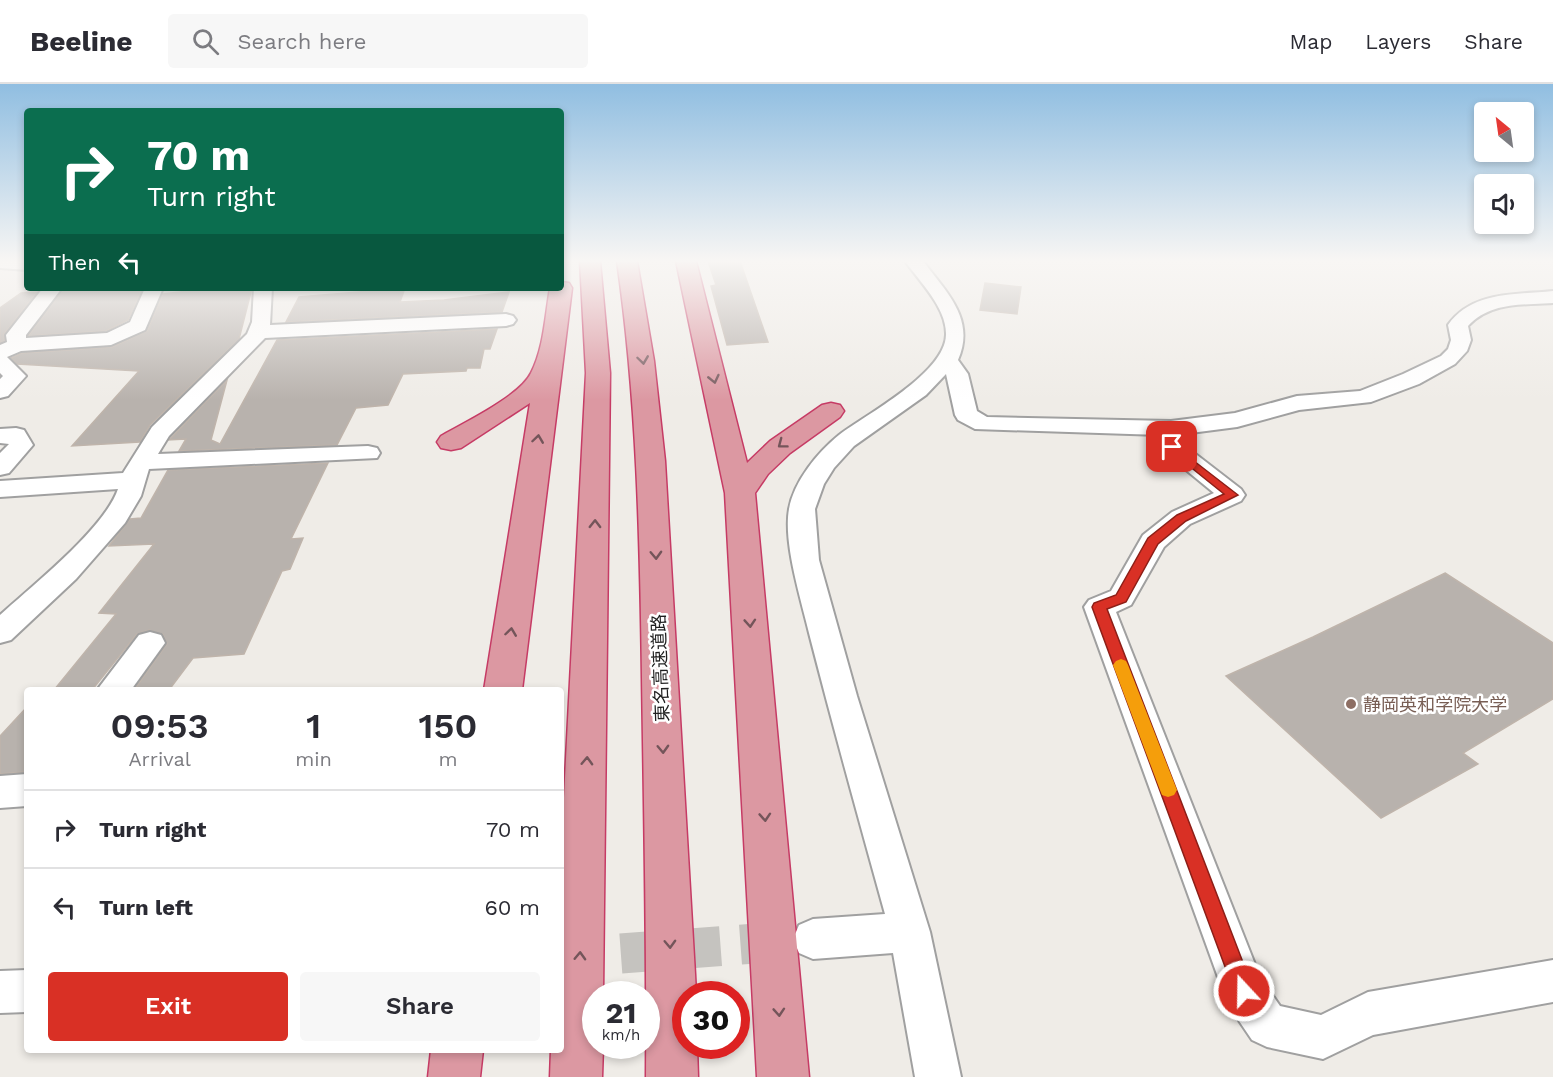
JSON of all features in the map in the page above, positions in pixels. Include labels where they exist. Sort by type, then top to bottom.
[{"type":"highway","points":[[451,442],[501,411],[532,388],[542,375],[561,307]]},
{"type":"highway","points":[[576,1077],[598,373],[578,307]]},
{"type":"highway","name":"東名高速道路","points":[[634,307],[644,368],[656,547],[671,974],[672,1077]]},
{"type":"highway","points":[[697,307],[740,493],[783,1077]]},
{"type":"highway","points":[[503,687],[552,341]]},
{"type":"highway","points":[[740,493],[757,466],[771,453],[831,411]]},
{"type":"highway","points":[[454,1077],[457,1053]]},
{"type":"street","points":[[13,341],[38,307]]},
{"type":"street","points":[[13,341],[111,339],[138,326],[145,307]]},
{"type":"street","points":[[0,632],[66,572],[116,517],[128,496],[136,471],[160,432],[257,332],[262,322],[262,307]]},
{"type":"street","points":[[938,1077],[910,932],[841,696],[805,560],[802,509],[811,484],[824,464],[846,441],[918,390],[948,360],[956,335],[948,307]]},
{"type":"street","points":[[948,360],[957,374],[966,415],[983,424],[1172,428],[1238,420],[1297,402],[1363,397],[1410,379],[1448,360],[1457,351],[1461,340],[1458,325],[1471,311],[1479,307]]},
{"type":"street","points":[[257,332],[506,320]]},
{"type":"street","points":[[0,325],[13,341]]},
{"type":"street","points":[[0,361],[15,375],[0,391]]},
{"type":"street","points":[[1172,428],[1172,447],[1232,495],[1181,518],[1153,541],[1121,598],[1099,607],[1244,991],[1267,1025],[1323,1037],[1368,1014],[1553,981]]},
{"type":"street","points":[[0,436],[16,435],[21,445],[0,468]]},
{"type":"street","points":[[0,489],[136,471],[368,453]]},
{"type":"street","points":[[115,687],[150,643]]},
{"type":"street","points":[[0,792],[24,790]]},
{"type":"street","points":[[813,939],[910,932]]},
{"type":"street","points":[[0,992],[24,991]]},
{"type":"building","points":[[25,307],[4,334],[5,341],[0,343],[0,308]]},
{"type":"building","points":[[50,307],[134,307],[128,320],[106,331],[28,336]]},
{"type":"building","points":[[157,307],[247,307],[239,339],[150,425],[140,442],[72,446],[139,371],[17,364],[11,358],[22,353],[112,347],[147,331]]},
{"type":"building","points":[[294,307],[504,307],[502,312],[286,322]]},
{"type":"building","points":[[717,307],[756,307],[768,342],[727,345]]},
{"type":"building","points":[[980,307],[1018,307],[1017,314],[980,310]]},
{"type":"building","points":[[497,329],[490,349],[484,349],[480,368],[467,368],[466,371],[403,374],[388,405],[356,408],[337,445],[179,451],[186,439],[169,440],[227,380],[211,440],[220,444],[277,340]]},
{"type":"building","points":[[328,463],[291,539],[303,538],[290,569],[282,571],[244,654],[193,658],[171,687],[136,687],[167,644],[163,634],[149,630],[137,634],[94,687],[56,687],[116,614],[99,613],[154,544],[109,546],[130,519],[141,518],[168,470]]},
{"type":"building","points":[[1445,573],[1553,643],[1553,699],[1463,753],[1478,764],[1381,818],[1226,676]]},
{"type":"building","points":[[24,710],[24,772],[0,774],[0,736]]},
{"type":"tunnel","points":[[564,958],[789,941]]},
{"type":"slow traffic","points":[[1121,665],[1168,790]]},
{"type":"place","name":"静岡英和学院大学","points":[[1351,704]]},
{"type":"route","points":[[1172,447],[1232,495],[1181,518],[1153,541],[1121,598],[1099,607],[1244,991]]}]
